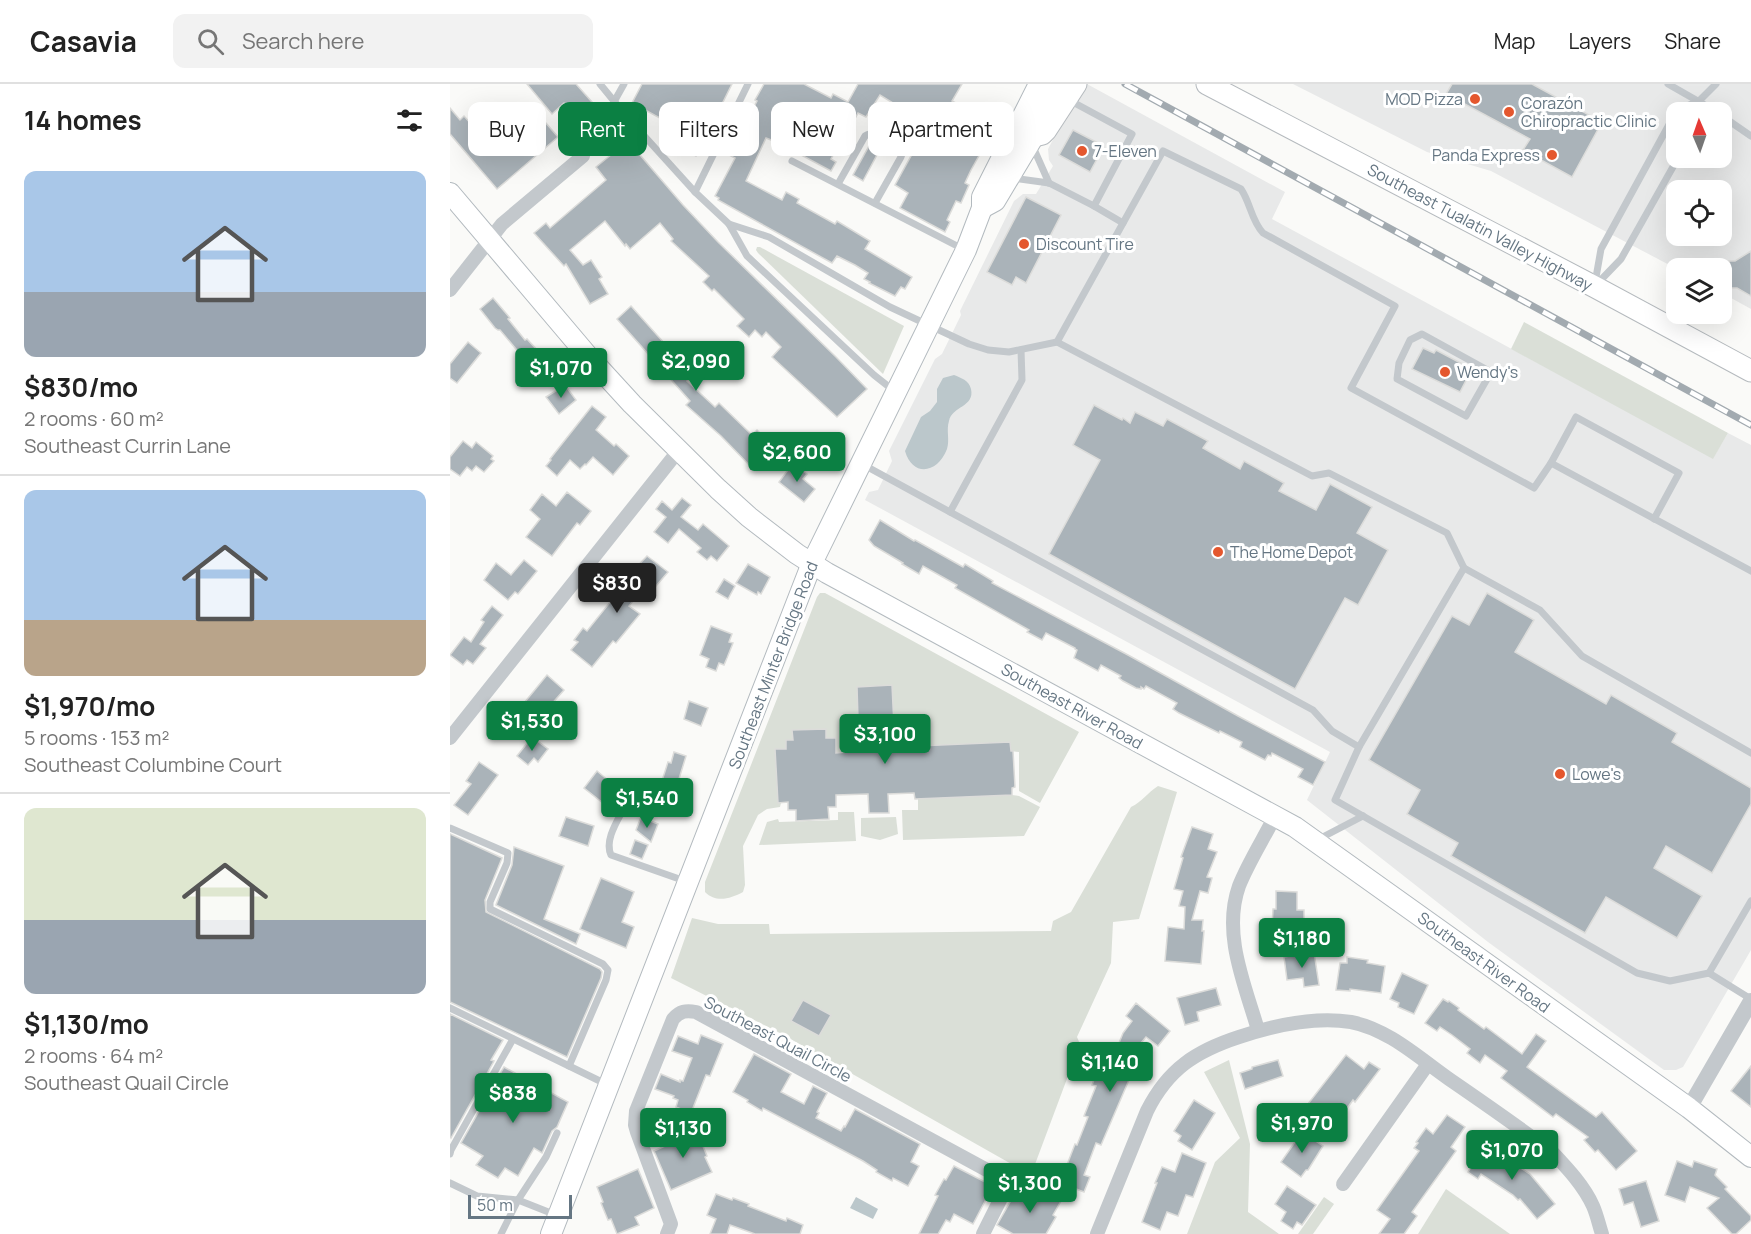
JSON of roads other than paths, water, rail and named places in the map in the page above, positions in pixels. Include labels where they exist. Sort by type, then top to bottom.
[{"type":"main road","name":"Southeast Minter Bridge Road","points":[[555,1225],[812,563],[966,250],[982,208],[982,197],[1039,84]]},
{"type":"main road","name":"Southeast Tualatin Valley Highway","points":[[1207,84],[1751,372]]},
{"type":"main road","points":[[1032,139],[1046,130],[1066,89]]},
{"type":"main road","name":"Southeast Minter Bridge Road","points":[[982,208],[995,201],[1032,139]]},
{"type":"main road","name":"Southeast River Road","points":[[450,193],[588,356],[633,404],[749,517],[812,563],[1295,827],[1689,1108],[1751,1157]]},
{"type":"street","points":[[450,290],[502,224],[583,156]]},
{"type":"street","points":[[450,738],[679,450]]},
{"type":"street","points":[[1258,1030],[1237,957],[1233,934],[1235,902],[1240,885],[1275,816]]},
{"type":"street","points":[[1689,1108],[1751,1000]]},
{"type":"street","name":"Southeast Quail Circle","points":[[672,1231],[637,1132],[635,1118],[673,1019],[678,1014],[689,1011],[696,1012],[1010,1182],[983,1234]]},
{"type":"street","points":[[1097,1234],[1147,1111],[1155,1094],[1166,1080],[1195,1055],[1218,1044],[1258,1030],[1324,1019],[1353,1023],[1395,1040],[1552,1153],[1569,1169],[1584,1190],[1594,1207],[1602,1234]]},
{"type":"street","points":[[1343,1184],[1428,1064]]},
{"type":"lane","points":[[600,84],[615,100],[624,84]]},
{"type":"lane","points":[[695,192],[748,84]]},
{"type":"lane","points":[[1668,84],[1699,101]]},
{"type":"lane","points":[[1594,287],[1601,249],[1677,110],[1699,101],[1716,84]]},
{"type":"lane","points":[[1066,89],[1132,134],[1094,206]]},
{"type":"lane","points":[[1732,123],[1751,136]]},
{"type":"lane","points":[[838,184],[865,136],[872,132],[881,133],[899,144],[903,151],[875,203]]},
{"type":"lane","points":[[647,139],[695,192],[729,224],[747,256],[874,375],[896,392]]},
{"type":"lane","points":[[1032,139],[1049,183]]},
{"type":"lane","points":[[1057,342],[1163,151],[1241,189],[1246,196],[1256,225],[1263,233],[1395,306],[1351,388],[1534,488],[1551,464],[1576,417],[1679,473],[1654,519]]},
{"type":"lane","points":[[792,161],[966,250]]},
{"type":"lane","points":[[1594,287],[1620,259],[1672,168]]},
{"type":"lane","points":[[1009,178],[1049,183],[1123,223]]},
{"type":"lane","points":[[729,224],[769,237],[890,307],[969,344],[988,350],[1009,352],[1057,342],[1312,476],[1329,473],[1447,533],[1464,568],[1540,610],[1582,656],[1751,753]]},
{"type":"lane","points":[[1422,334],[1491,372],[1466,416],[1397,379],[1398,363],[1410,340],[1422,334]]},
{"type":"lane","points":[[950,512],[1022,380],[1021,350]]},
{"type":"lane","points":[[860,463],[1313,710],[1332,731],[1359,747]]},
{"type":"lane","points":[[1551,464],[1751,572]]},
{"type":"lane","points":[[1464,568],[1359,747],[1335,800],[1637,973],[1670,981],[1709,973],[1751,1000]]},
{"type":"lane","points":[[625,806],[612,834],[608,849],[611,855],[688,882]]},
{"type":"lane","points":[[1315,841],[1363,816]]},
{"type":"lane","points":[[450,828],[507,853],[507,863],[490,902],[490,909],[603,964],[608,970],[606,980],[569,1066]]},
{"type":"lane","points":[[1709,973],[1751,901]]},
{"type":"lane","points":[[450,1008],[609,1085]]},
{"type":"lane","points":[[450,1154],[513,1039]]},
{"type":"lane","points":[[501,1234],[518,1200],[546,1157],[557,1133]]},
{"type":"lane","points":[[450,1183],[477,1196],[518,1200],[555,1225]]},
{"type":"railway","points":[[1125,84],[1751,425]]},
{"type":"place","name":"MOD Pizza","points":[[1475,99]]},
{"type":"place","name":"Corazón Chiropractic Clinic","points":[[1509,112]]},
{"type":"place","name":"7-Eleven","points":[[1082,151]]},
{"type":"place","name":"Panda Express","points":[[1552,155]]},
{"type":"place","name":"Discount Tire","points":[[1024,244]]},
{"type":"place","name":"Wendy's","points":[[1445,372]]},
{"type":"place","name":"The Home Depot","points":[[1218,552]]},
{"type":"place","name":"Lowe's","points":[[1560,774]]}]
